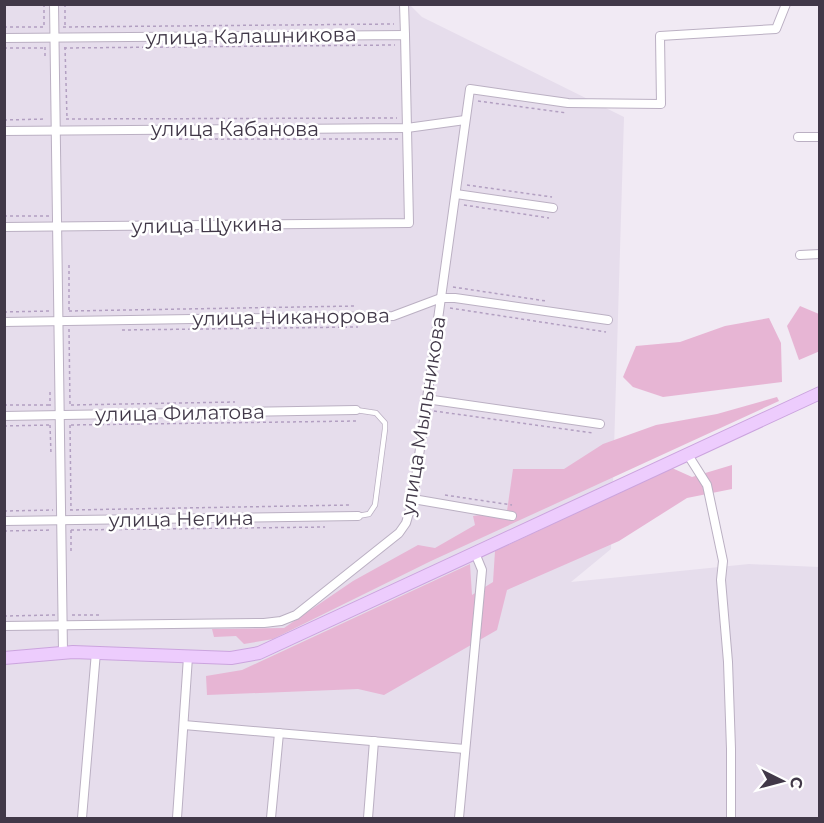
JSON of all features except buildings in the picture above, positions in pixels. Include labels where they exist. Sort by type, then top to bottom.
[{"type":"street","points":[[54,4],[63,652]]},
{"type":"street","points":[[404,4],[407,139]]},
{"type":"street","name":"улица Мыльникова","points":[[4,626],[281,621],[296,615],[392,540],[406,523],[413,499],[471,85],[568,103],[661,104],[660,36],[776,29],[786,4]]},
{"type":"street","name":"улица Калашникова","points":[[4,38],[65,43],[405,35]]},
{"type":"street","name":"улица Кабанова","points":[[4,131],[465,120]]},
{"type":"street","points":[[798,137],[819,137]]},
{"type":"street","name":"улица Щукина","points":[[4,227],[409,223],[407,139]]},
{"type":"street","points":[[455,199],[553,208]]},
{"type":"street","points":[[800,255],[819,254]]},
{"type":"street","name":"улица Никанорова","points":[[4,322],[59,316],[393,316],[455,298],[608,321]]},
{"type":"street","points":[[4,658],[63,652],[231,658],[259,653],[819,393]]},
{"type":"street","points":[[426,399],[600,424]]},
{"type":"street","name":"улица Филатова","points":[[4,416],[356,410]]},
{"type":"street","points":[[688,455],[707,485],[723,561],[721,580],[727,651],[731,819]]},
{"type":"street","points":[[413,499],[512,516]]},
{"type":"street","name":"улица Негина","points":[[4,521],[358,516]]},
{"type":"street","points":[[459,819],[482,570],[475,553]]},
{"type":"street","points":[[82,819],[96,652]]},
{"type":"street","points":[[177,819],[188,657]]},
{"type":"street","points":[[184,725],[465,749]]},
{"type":"street","points":[[271,819],[279,733]]},
{"type":"street","points":[[368,819],[374,741]]},
{"type":"lane","points":[[356,410],[376,413],[385,423],[386,429],[375,505],[369,514],[358,516]]},
{"type":"path","points":[[65,4],[65,27]]},
{"type":"path","points":[[4,27],[395,24]]},
{"type":"path","points":[[4,48],[55,43],[405,45]]},
{"type":"path","points":[[65,43],[67,119],[407,123]]},
{"type":"path","points":[[469,100],[567,113]]},
{"type":"path","points":[[4,120],[57,119]]},
{"type":"path","points":[[174,139],[407,139]]},
{"type":"path","points":[[457,183],[552,197]]},
{"type":"path","points":[[455,199],[549,218]]},
{"type":"path","points":[[4,216],[58,216]]},
{"type":"path","points":[[69,265],[70,405],[237,402]]},
{"type":"path","points":[[443,285],[554,303]]},
{"type":"path","points":[[441,302],[606,332]]},
{"type":"path","points":[[69,316],[356,306]]},
{"type":"path","points":[[4,312],[59,316]]},
{"type":"path","points":[[116,330],[358,327]]},
{"type":"path","points":[[4,405],[60,405]]},
{"type":"path","points":[[425,410],[597,433]]},
{"type":"path","points":[[351,505],[71,510],[70,425],[357,421]]},
{"type":"path","points":[[4,426],[61,425]]},
{"type":"path","points":[[436,493],[512,505]]},
{"type":"path","points":[[4,511],[61,510]]},
{"type":"path","points":[[71,552],[71,530],[325,527]]},
{"type":"path","points":[[4,531],[61,530]]},
{"type":"shaded area","points":[[5,5],[410,5],[422,17],[624,117],[611,549],[571,582],[749,564],[819,567],[819,818],[5,818]]},
{"type":"shaded area","points":[[800,306],[819,314],[820,351],[799,360],[787,326]]},
{"type":"shaded area","points":[[769,318],[781,343],[782,382],[663,397],[633,387],[623,377],[636,346],[680,342],[725,326]]},
{"type":"shaded area","points":[[777,397],[779,401],[431,561],[273,639],[244,644],[236,636],[214,637],[212,629],[284,628],[353,581],[418,545],[435,548],[475,525],[473,516],[507,511],[513,469],[564,469],[603,444],[656,425],[717,414]]},
{"type":"shaded area","points":[[732,465],[732,489],[687,498],[619,541],[507,590],[497,630],[384,695],[358,689],[207,695],[206,676],[242,670],[470,564],[472,595],[493,582],[495,551],[672,468],[692,477]]}]
